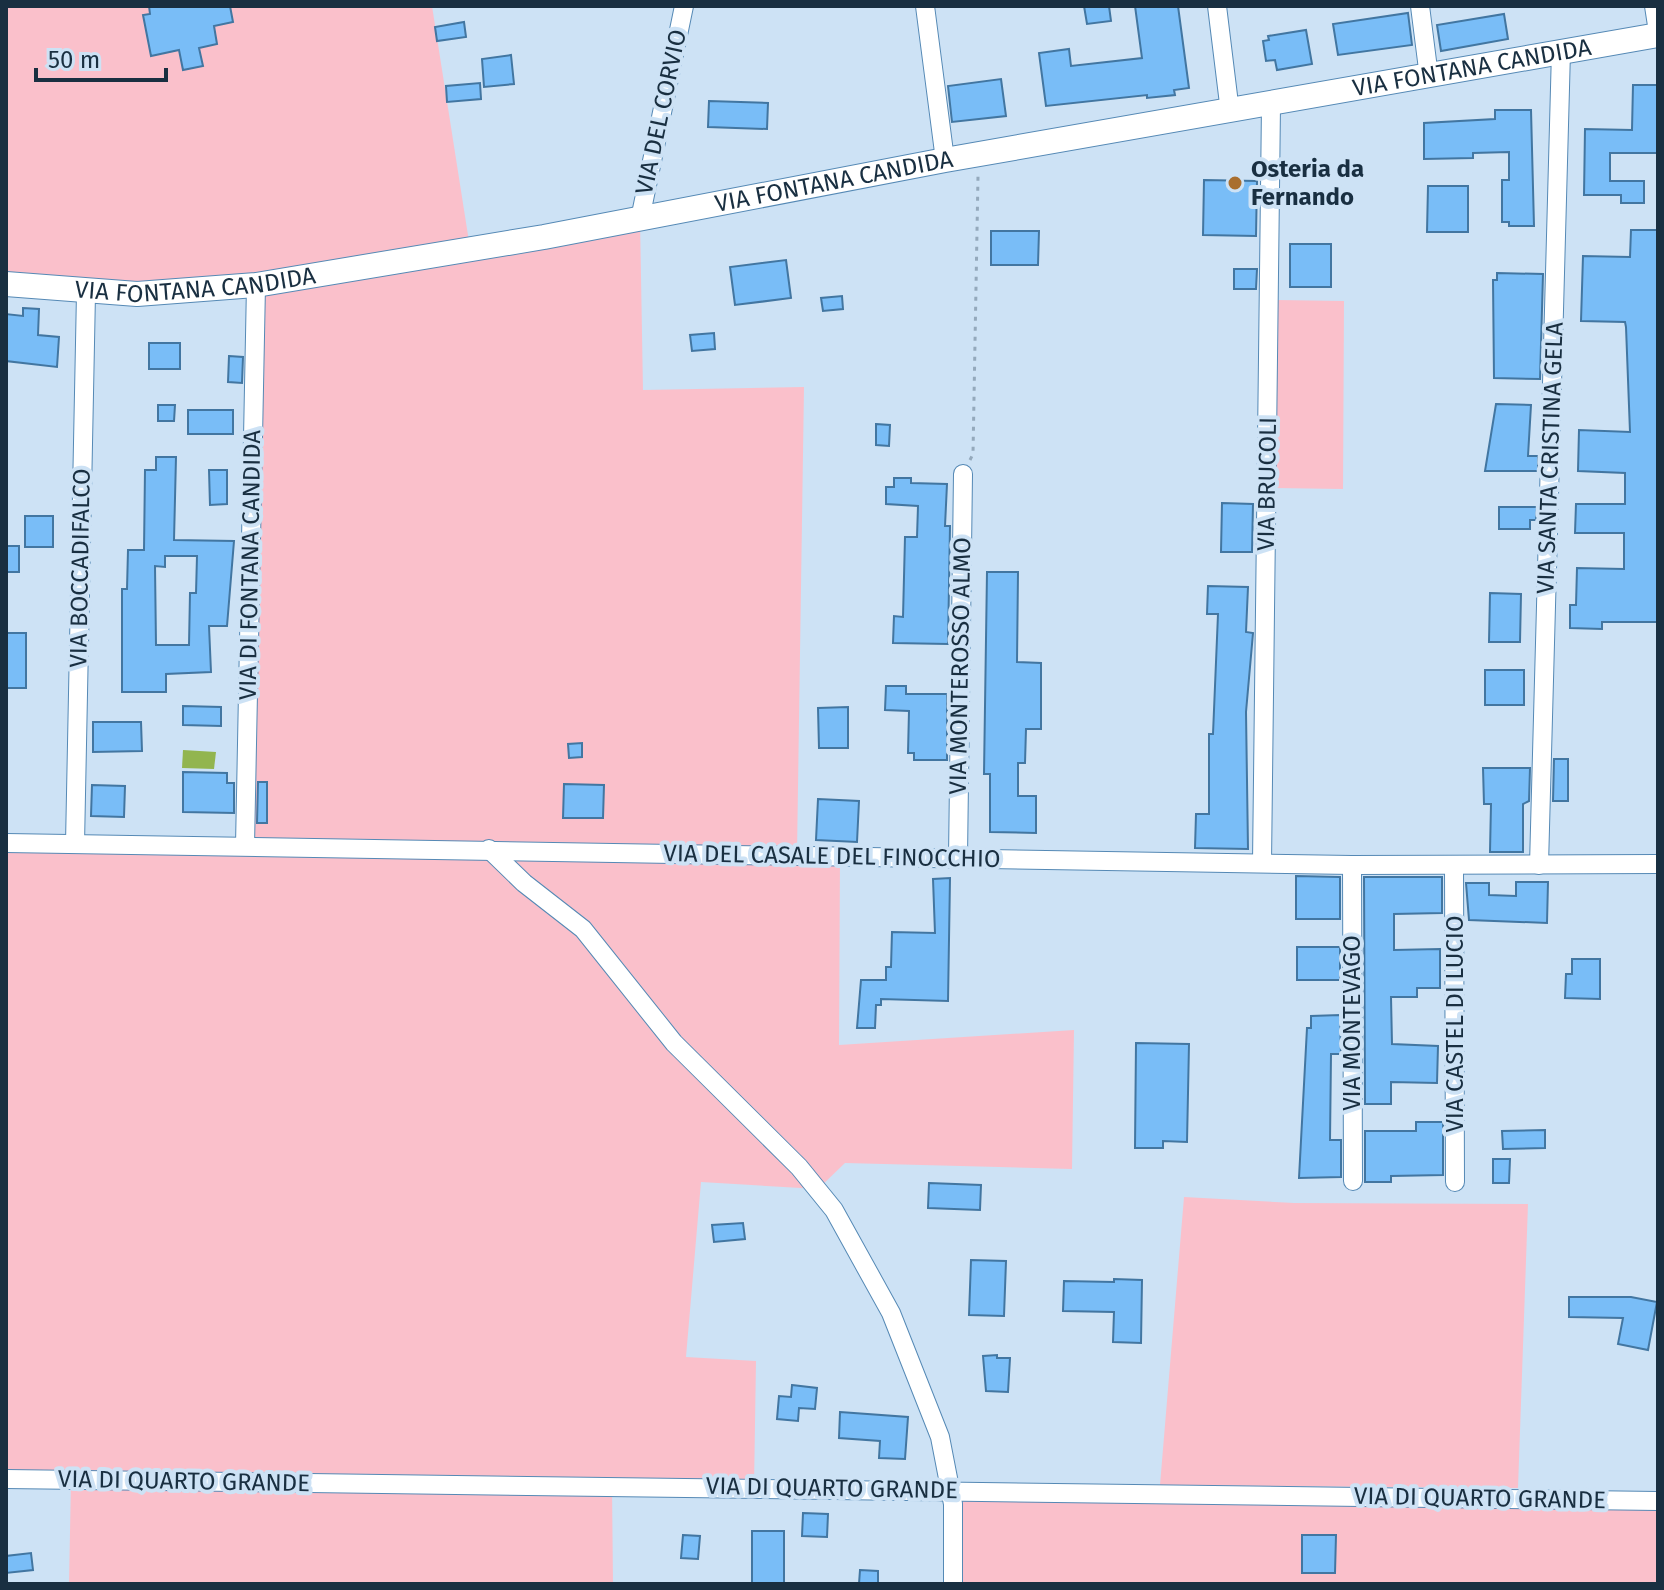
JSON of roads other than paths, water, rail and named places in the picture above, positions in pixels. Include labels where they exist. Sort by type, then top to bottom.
[{"type":"main road","name":"VIA FONTANA CANDIDA","points":[[6,284],[86,293],[175,292],[256,285],[640,219],[945,160],[1429,77],[1658,33]]},
{"type":"street","name":"VIA DEL CORVIO","points":[[640,219],[684,6]]},
{"type":"street","points":[[925,6],[945,160]]},
{"type":"street","points":[[1217,6],[1230,112]]},
{"type":"street","points":[[1420,6],[1429,77]]},
{"type":"street","points":[[1654,6],[1658,33]]},
{"type":"street","name":"VIA SANTA CRISTINA GELA","points":[[1539,865],[1561,51]]},
{"type":"street","name":"VIA BRUCOLI","points":[[1262,863],[1271,105]]},
{"type":"street","name":"VIA DI FONTANA CANDIDA","points":[[245,846],[256,285]]},
{"type":"street","name":"VIA BOCCADIFALCO","points":[[75,844],[86,293]]},
{"type":"street","name":"VIA MONTEROSSO ALMO","points":[[958,858],[963,474]]},
{"type":"street","name":"VIA DEL CASALE DEL FINOCCHIO","points":[[6,843],[1352,865],[1658,864]]},
{"type":"street","points":[[489,849],[524,883],[583,929],[674,1043],[792,1159],[834,1210],[870,1271],[903,1341],[933,1418],[951,1489],[953,1584]]},
{"type":"street","name":"VIA MONTEVAGO","points":[[1352,865],[1353,1181]]},
{"type":"street","name":"VIA CASTEL DI LUCIO","points":[[1454,865],[1455,1182]]},
{"type":"street","name":"VIA DI QUARTO GRANDE","points":[[6,1479],[951,1489],[1658,1501]]},
{"type":"place","name":"Osteria da Fernando","points":[[1235,183]]}]
